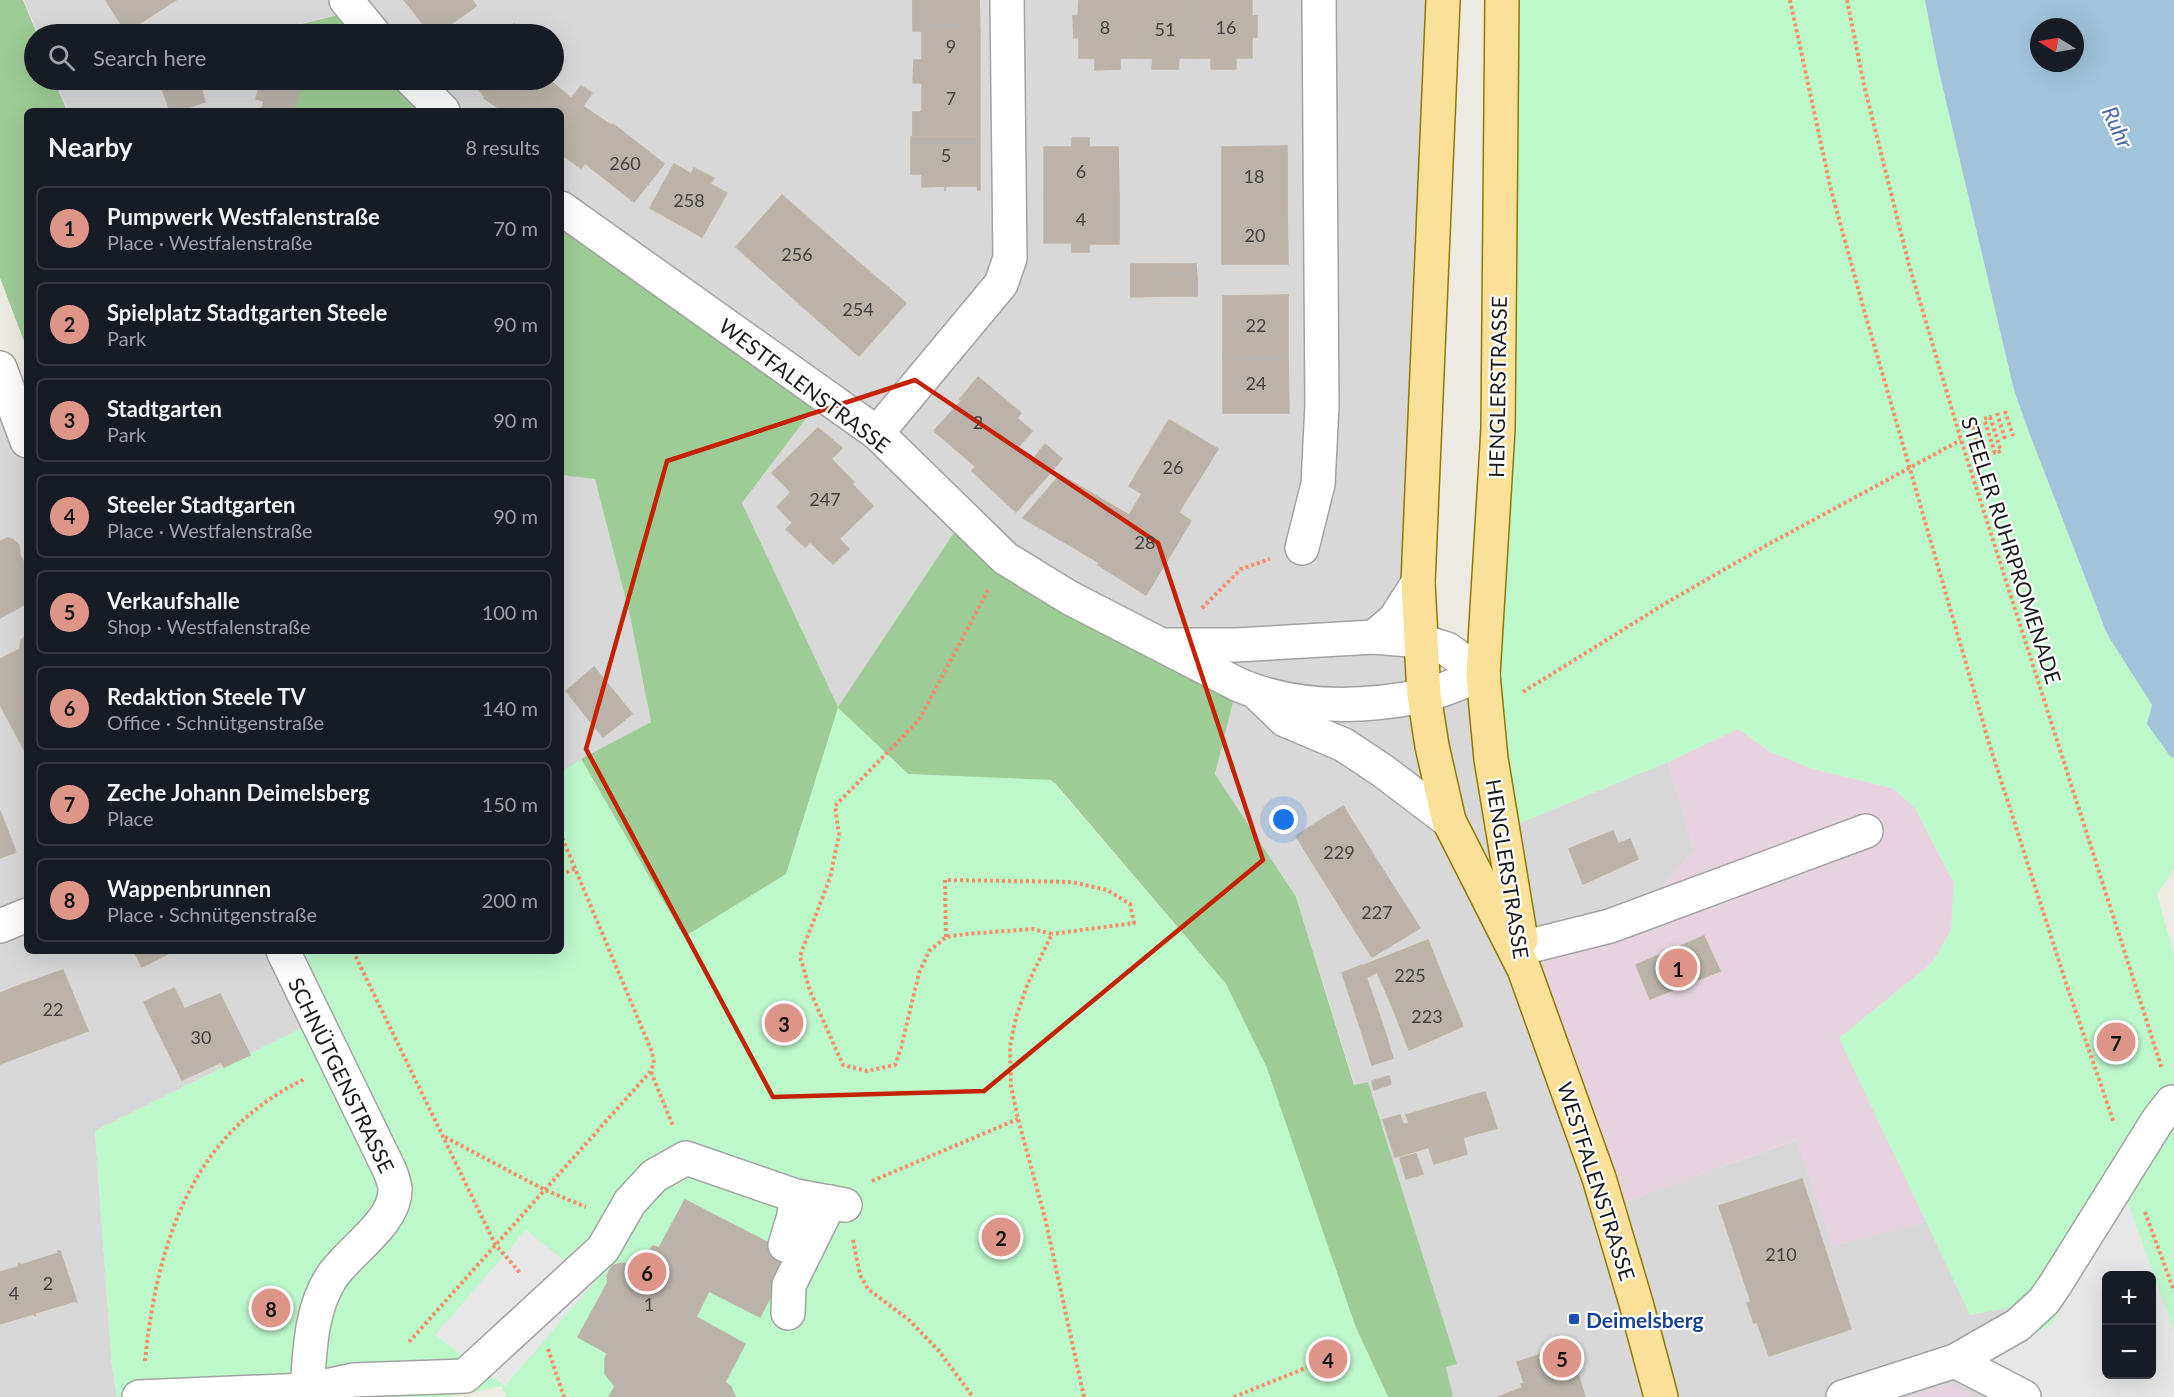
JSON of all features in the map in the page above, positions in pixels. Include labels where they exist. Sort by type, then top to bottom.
[{"type":"main road","name":"HENGLERSTRASSE","points":[[1443,0],[1418,583],[1424,695],[1432,747],[1449,820],[1523,958]]},
{"type":"main road","name":"HENGLERSTRASSE","points":[[1502,0],[1498,429],[1484,675],[1491,759],[1523,958]]},
{"type":"main road","name":"WESTFALENSTRASSE","points":[[1523,958],[1599,1178],[1636,1304],[1660,1397]]},
{"type":"street","points":[[346,0],[366,24]]},
{"type":"street","points":[[877,433],[1001,284],[1010,258],[1007,0]]},
{"type":"street","points":[[1302,548],[1318,484],[1322,405],[1319,0]]},
{"type":"street","points":[[422,90],[440,108]]},
{"type":"street","name":"WESTFALENSTRASSE","points":[[564,210],[877,433],[1005,558],[1070,598],[1163,645],[1257,692],[1311,703],[1355,706],[1424,695],[1484,675]]},
{"type":"street","points":[[0,368],[24,433]]},
{"type":"street","points":[[1374,637],[1395,619],[1418,583]]},
{"type":"street","name":"WESTFALENSTRASSE","points":[[1163,645],[1236,645],[1374,637],[1421,641],[1447,649],[1484,675]]},
{"type":"street","name":"WESTFALENSTRASSE","points":[[1257,692],[1285,720],[1344,746],[1383,771],[1449,820]]},
{"type":"street","points":[[1523,958],[1866,831]]},
{"type":"street","points":[[0,926],[24,916]]},
{"type":"street","name":"SCHNÜTGENSTRASSE","points":[[284,954],[390,1172],[395,1189],[392,1207],[381,1223],[351,1253],[331,1278],[318,1306],[311,1336],[307,1390]]},
{"type":"street","points":[[1843,1397],[1955,1361],[2018,1324],[2044,1301],[2158,1120],[2172,1102]]},
{"type":"street","points":[[140,1397],[307,1390],[353,1380],[465,1376],[603,1249],[630,1202],[654,1176],[686,1158],[796,1197],[837,1204],[789,1285],[788,1313]]},
{"type":"street","points":[[785,1245],[794,1216],[796,1197]]},
{"type":"street","points":[[1955,1361],[2024,1397]]},
{"type":"path","points":[[1790,0],[1831,190],[1989,743],[2066,983],[2174,1291]]},
{"type":"path","name":"STEELER RUHRPROMENADE","points":[[1846,0],[1892,204],[1961,440],[2172,1102]]},
{"type":"path","points":[[2005,411],[2013,436]]},
{"type":"path","points":[[1997,413],[2005,439]]},
{"type":"path","points":[[1990,417],[2001,451],[1995,453],[1988,431],[1984,419],[1990,417]]},
{"type":"path","points":[[1970,421],[1982,459]]},
{"type":"path","points":[[1994,429],[2009,424]]},
{"type":"path","points":[[1973,428],[1979,426],[1982,434],[1984,444],[1978,446]]},
{"type":"path","points":[[1982,434],[1988,431]]},
{"type":"path","points":[[1523,692],[1686,591],[1961,440]]},
{"type":"path","points":[[1163,645],[1241,570],[1302,548]]},
{"type":"path","points":[[946,937],[945,880],[1072,882],[1107,890],[1130,904],[1134,923],[1052,934],[1033,929],[946,937],[929,951],[919,973],[902,1048],[895,1065],[867,1071],[843,1065],[810,991],[800,956],[830,878],[839,835],[836,806],[919,720],[989,589]]},
{"type":"path","points":[[377,1379],[650,1072],[654,1063],[652,1052],[564,842]]},
{"type":"path","points":[[564,873],[576,868]]},
{"type":"path","points":[[1052,934],[1028,983],[1016,1017],[1010,1047],[1011,1086],[1045,1218],[1084,1397]]},
{"type":"path","points":[[354,954],[495,1244]]},
{"type":"path","points":[[140,1397],[149,1325],[160,1270],[178,1217],[194,1180],[215,1149],[234,1128],[256,1110],[278,1094],[338,1064]]},
{"type":"path","points":[[650,1072],[686,1158]]},
{"type":"path","points":[[974,1397],[939,1351],[909,1320],[868,1289],[837,1204],[856,1188],[1018,1119]]},
{"type":"path","points":[[443,1136],[545,1190],[620,1221]]},
{"type":"path","points":[[535,1311],[564,1397]]},
{"type":"path","points":[[1234,1397],[1328,1359]]},
{"type":"highlighted area","points":[[915,380],[1158,543],[1263,860],[984,1091],[773,1097],[586,749],[667,461]]},
{"type":"shaded area","points":[[24,0],[1427,0],[1420,690],[1257,688],[959,525],[838,708],[742,503],[819,401],[564,202],[564,108],[450,108],[431,90],[564,90],[564,24],[364,24],[346,13],[298,24],[34,24]]},
{"type":"shaded area","points":[[59,90],[287,90],[289,108],[67,108]]},
{"type":"shaded area","points":[[0,388],[24,459],[24,954],[281,954],[314,1022],[95,1131],[112,1366],[117,1397],[0,1397]]},
{"type":"shaded area","points":[[564,475],[595,478],[630,616],[651,722],[564,770]]},
{"type":"shaded area","points":[[1479,683],[1505,829],[1668,762],[1694,850],[1661,889],[1530,938],[1621,1203],[1797,1140],[1832,1246],[1928,1221],[1970,1315],[2013,1306],[2058,1397],[1453,1397],[1446,1367],[1456,1364],[1368,1082],[1355,1086],[1296,897],[1215,774],[1236,690],[1258,697]]},
{"type":"shaded area","points":[[1738,729],[1771,752],[1813,769],[1893,788],[1915,808],[1954,883],[1951,931],[1932,963],[1840,1038],[1928,1221],[1832,1246],[1796,1140],[1621,1203],[1530,938],[1661,889],[1694,850],[1668,762]]},
{"type":"shaded area","points":[[2126,1198],[2152,1271],[2102,1271],[2102,1379],[2156,1379],[2156,1281],[2174,1331],[2174,1397],[2024,1397],[1978,1361],[2051,1325]]},
{"type":"shaded area","points":[[526,1230],[593,1284],[505,1386],[435,1335]]},
{"type":"shaded area","points":[[1950,1384],[1974,1397],[1906,1397]]},
{"type":"green space","points":[[0,0],[23,0],[33,24],[24,24],[24,90],[58,90],[66,108],[24,108],[24,341],[0,278]]},
{"type":"green space","points":[[1510,0],[1925,0],[1937,63],[2014,390],[2107,634],[2152,705],[2170,756],[2174,758],[2174,869],[2157,894],[2174,955],[2174,1397],[2058,1397],[2013,1307],[1970,1315],[1839,1038],[1932,963],[1951,931],[1954,883],[1915,808],[1893,788],[1813,769],[1771,752],[1738,729],[1668,762],[1505,829],[1495,752]]},
{"type":"green space","points":[[346,13],[356,24],[301,24]]},
{"type":"green space","points":[[287,90],[413,90],[430,108],[289,108]]},
{"type":"green space","points":[[564,218],[819,401],[742,503],[838,707],[959,525],[1236,690],[1215,774],[1296,897],[1354,1085],[1368,1082],[1457,1364],[1446,1367],[1453,1397],[1388,1397],[1356,1328],[1226,984],[1055,783],[908,774],[838,708],[786,875],[684,937],[581,759],[651,722],[630,616],[595,479],[564,475]]},
{"type":"green space","points":[[838,708],[908,774],[1051,780],[1226,984],[1267,1068],[1356,1328],[1388,1397],[506,1397],[502,1386],[447,1397],[117,1397],[112,1366],[95,1131],[314,1022],[397,1188],[323,1313],[400,1186],[291,954],[564,954],[564,770],[581,759],[684,937],[786,874]]},
{"type":"water","name":"Ruhr","points":[[1925,0],[2174,0],[2174,758],[2170,756],[2147,724],[2152,705],[2107,634],[2014,390],[1937,63]]},
{"type":"building","points":[[106,0],[176,0],[138,24],[121,24]]},
{"type":"building","points":[[404,0],[472,0],[476,6],[451,24],[423,24]]},
{"type":"building","points":[[913,0],[979,0],[980,32],[913,31]]},
{"type":"building","points":[[1079,0],[1136,0],[1137,58],[1120,58],[1120,69],[1095,70],[1095,58],[1079,58],[1079,37],[1074,38],[1073,16],[1078,16]]},
{"type":"building","points":[[1136,0],[1194,0],[1194,58],[1179,58],[1178,69],[1152,69],[1153,58],[1137,58]]},
{"type":"building","points":[[1194,0],[1252,0],[1252,16],[1257,16],[1257,37],[1252,37],[1252,58],[1236,58],[1236,69],[1211,69],[1211,58],[1194,58]]},
{"type":"building","points":[[922,31],[980,32],[980,84],[913,83],[914,60],[922,60]]},
{"type":"building","points":[[922,83],[980,84],[980,136],[913,136],[913,112],[922,112]]},
{"type":"building","points":[[581,86],[592,93],[583,106],[612,126],[581,168],[564,156],[563,108]]},
{"type":"building","points":[[163,90],[202,90],[205,102],[187,108],[169,108]]},
{"type":"building","points":[[258,90],[299,90],[295,108],[262,108],[264,101],[256,99]]},
{"type":"building","points":[[479,90],[491,90],[485,97]]},
{"type":"building","points":[[491,90],[561,90],[571,98],[563,108],[499,108],[484,98]]},
{"type":"building","points":[[613,124],[664,164],[634,202],[585,163]]},
{"type":"building","points":[[911,137],[980,137],[980,190],[977,186],[946,186],[945,191],[945,186],[922,187],[922,174],[911,174]]},
{"type":"building","points":[[1072,138],[1089,138],[1089,147],[1118,147],[1119,195],[1044,195],[1044,147],[1072,147]]},
{"type":"building","points":[[1287,146],[1287,205],[1222,205],[1222,147]]},
{"type":"building","points":[[674,164],[691,174],[694,168],[714,178],[710,184],[727,193],[702,237],[650,208]]},
{"type":"building","points":[[782,195],[858,262],[811,314],[736,247]]},
{"type":"building","points":[[1044,195],[1119,195],[1119,244],[1089,244],[1089,252],[1072,252],[1072,243],[1044,243]]},
{"type":"building","points":[[1222,205],[1287,205],[1288,264],[1222,264]]},
{"type":"building","points":[[858,262],[906,303],[859,356],[811,314]]},
{"type":"building","points":[[1131,264],[1166,264],[1166,296],[1131,297]]},
{"type":"building","points":[[1166,264],[1196,264],[1197,278],[1166,278]]},
{"type":"building","points":[[1166,278],[1197,278],[1197,296],[1166,296]]},
{"type":"building","points":[[1288,295],[1288,354],[1223,354],[1223,296]]},
{"type":"building","points":[[1223,354],[1288,354],[1289,413],[1223,413]]},
{"type":"building","points":[[978,377],[1021,413],[975,466],[934,431],[962,400],[960,399]]},
{"type":"building","points":[[1017,418],[1032,431],[1017,448],[1031,462],[1045,444],[1062,459],[1016,512],[972,471]]},
{"type":"building","points":[[1169,420],[1218,449],[1177,515],[1129,486]]},
{"type":"building","points":[[818,428],[842,448],[831,459],[854,482],[852,484],[873,506],[839,539],[849,549],[833,564],[810,542],[805,547],[786,529],[793,523],[777,507],[791,492],[772,473]]},
{"type":"building","points":[[1060,475],[1129,515],[1100,563],[1023,518]]},
{"type":"building","points":[[1142,494],[1191,521],[1146,595],[1098,565]]},
{"type":"building","points":[[7,538],[12,539],[19,545],[24,563],[24,605],[0,618],[0,541]]},
{"type":"building","points":[[24,638],[24,702],[4,712],[0,704],[0,659],[20,649],[21,640]]},
{"type":"building","points":[[594,667],[632,714],[603,737],[566,691]]},
{"type":"building","points":[[24,702],[24,749],[4,712]]},
{"type":"building","points":[[1343,806],[1381,867],[1334,897],[1296,836]]},
{"type":"building","points":[[0,811],[16,852],[0,858]]},
{"type":"building","points":[[1613,831],[1618,844],[1630,839],[1638,859],[1583,884],[1569,849]]},
{"type":"building","points":[[1381,867],[1420,928],[1372,957],[1334,897]]},
{"type":"building","points":[[1704,936],[1720,971],[1650,999],[1636,965]]},
{"type":"building","points":[[1428,940],[1445,983],[1392,1006],[1377,972],[1366,978],[1362,966]]},
{"type":"building","points":[[136,954],[167,954],[142,967]]},
{"type":"building","points":[[1362,965],[1383,1026],[1362,1033],[1342,973]]},
{"type":"building","points":[[63,970],[88,1031],[42,1048],[18,986]]},
{"type":"building","points":[[1445,983],[1463,1026],[1409,1050],[1392,1006]]},
{"type":"building","points":[[18,986],[42,1048],[0,1064],[0,993]]},
{"type":"building","points":[[174,988],[182,1004],[152,1019],[144,1002]]},
{"type":"building","points":[[220,994],[250,1055],[224,1067],[221,1062],[182,1080],[152,1019],[182,1004],[184,1009]]},
{"type":"building","points":[[1383,1026],[1393,1058],[1372,1065],[1362,1033]]},
{"type":"building","points":[[1389,1076],[1391,1084],[1374,1090],[1372,1081]]},
{"type":"building","points":[[1485,1092],[1497,1128],[1395,1157],[1386,1129],[1409,1123],[1406,1115]]},
{"type":"building","points":[[1400,1115],[1403,1124],[1386,1129],[1383,1120]]},
{"type":"building","points":[[1463,1138],[1467,1154],[1434,1164],[1429,1148]]},
{"type":"building","points":[[1416,1154],[1423,1174],[1406,1179],[1400,1158]]},
{"type":"building","points":[[1802,1179],[1851,1329],[1769,1356],[1757,1322],[1754,1323],[1747,1303],[1751,1302],[1719,1206]]},
{"type":"building","points":[[685,1200],[792,1255],[760,1317],[709,1291],[696,1317],[745,1344],[725,1382],[731,1387],[735,1397],[609,1397],[615,1386],[605,1374],[607,1353],[578,1337],[608,1282],[607,1276],[612,1266],[621,1263],[631,1265],[636,1277],[653,1246],[659,1248]]},
{"type":"building","points":[[60,1251],[77,1302],[35,1313],[35,1315],[19,1264],[59,1253]]},
{"type":"building","points":[[19,1264],[35,1315],[0,1324],[0,1272],[18,1267]]},
{"type":"building","points":[[1569,1345],[1585,1397],[1498,1397],[1522,1388],[1521,1384],[1524,1383],[1517,1362]]},
{"type":"place","name":"Pumpwerk Westfalenstraße","points":[[1678,968]]},
{"type":"place","name":"Stadtgarten","points":[[784,1023]]},
{"type":"place","name":"Zeche Johann Deimelsberg","points":[[2116,1042]]},
{"type":"place","name":"Spielplatz Stadtgarten Steele","points":[[1001,1237]]},
{"type":"place","name":"Redaktion Steele TV","points":[[647,1272]]},
{"type":"place","name":"Wappenbrunnen","points":[[271,1308]]},
{"type":"place","name":"Deimelsberg","points":[[1574,1319]]},
{"type":"place","name":"Verkaufshalle","points":[[1562,1358]]},
{"type":"place","name":"Steeler Stadtgarten","points":[[1328,1359]]}]
